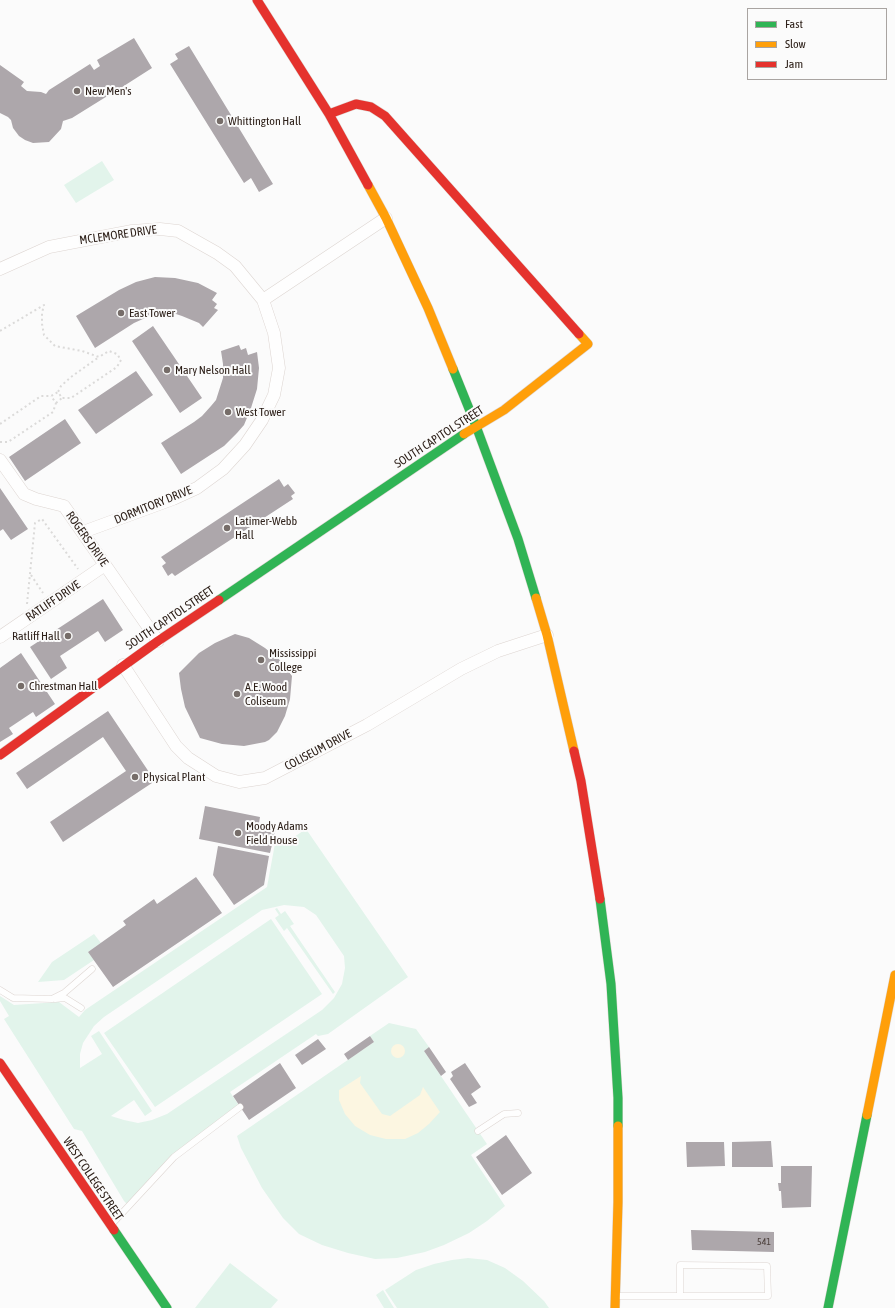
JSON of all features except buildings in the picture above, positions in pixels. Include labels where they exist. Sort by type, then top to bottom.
[{"type":"main road","points":[[257,0],[329,114],[386,218],[428,308],[476,426],[518,539],[547,636],[581,781],[598,882],[611,984],[618,1098],[615,1308]]},
{"type":"main road","name":"SOUTH CAPITOL STREET","points":[[0,755],[158,640],[476,426],[504,410],[588,344],[385,116],[371,107],[356,104],[329,114]]},
{"type":"main road","points":[[828,1308],[895,974]]},
{"type":"main road","name":"WEST COLLEGE STREET","points":[[0,1064],[167,1308]]},
{"type":"street","points":[[264,300],[386,218]]},
{"type":"street","name":"MCLEMORE DRIVE","points":[[0,269],[49,247],[132,231],[160,229],[172,230],[178,231],[217,253],[235,266],[264,300]]},
{"type":"street","name":"DORMITORY DRIVE","points":[[83,532],[173,499],[196,488],[223,469],[245,445],[262,420],[274,395],[279,368],[274,333],[264,300]]},
{"type":"street","name":"ROGERS DRIVE","points":[[0,460],[24,494],[36,499],[64,506],[158,640]]},
{"type":"street","name":"RATLIFF DRIVE","points":[[0,637],[105,565]]},
{"type":"street","name":"COLISEUM DRIVE","points":[[123,665],[176,746],[188,758],[216,776],[239,782],[265,778],[367,725],[480,660],[498,651],[547,636]]},
{"type":"lane","points":[[52,999],[64,993],[92,969]]},
{"type":"lane","points":[[0,990],[13,998],[65,998],[81,1008]]},
{"type":"lane","points":[[110,1226],[174,1157],[240,1107]]},
{"type":"lane","points":[[478,1131],[504,1114],[518,1113]]},
{"type":"lane","points":[[616,1296],[680,1296],[768,1296],[767,1266],[680,1265],[680,1296]]},
{"type":"path","points":[[0,332],[44,305],[42,324],[44,335],[54,346],[82,351],[99,357]]},
{"type":"path","points":[[0,424],[41,396],[51,396],[58,392],[60,386],[71,377],[109,351],[117,354],[121,360],[117,367],[71,398],[62,398],[56,403],[53,412],[8,442],[0,442]]},
{"type":"path","points":[[58,392],[62,398]]},
{"type":"path","points":[[51,396],[56,403]]},
{"type":"path","points":[[27,604],[35,523],[42,518],[81,574]]},
{"type":"path","points":[[30,574],[46,598]]},
{"type":"shaded area","points":[[102,161],[114,180],[76,203],[64,185]]},
{"type":"shaded area","points":[[306,829],[408,977],[328,1034],[318,1036],[316,1034],[230,1092],[240,1107],[174,1157],[129,1206],[124,1201],[82,1131],[74,1129],[4,1019],[9,1016],[0,1001],[0,996],[14,1005],[59,1002],[79,1017],[85,1010],[267,887],[276,838],[291,839]],"holes":[[[284,905],[304,907],[316,915],[344,956],[345,968],[342,984],[334,998],[322,1010],[167,1114],[152,1120],[138,1123],[111,1116],[134,1100],[145,1116],[152,1111],[99,1031],[91,1036],[102,1054],[80,1068],[80,1054],[83,1043],[94,1026],[104,1017],[262,910]]]},
{"type":"shaded area","points":[[277,908],[281,914],[285,911],[294,924],[290,926],[335,992],[333,994],[287,928],[284,931],[275,918],[279,915],[275,909]]},
{"type":"shaded area","points":[[271,919],[322,994],[155,1107],[104,1033]]},
{"type":"shaded area","points":[[94,934],[101,943],[88,952],[94,960],[64,980],[38,982],[52,962]]},
{"type":"shaded area","points":[[389,1023],[416,1029],[429,1047],[424,1051],[487,1144],[471,1155],[505,1206],[487,1221],[469,1233],[444,1245],[425,1252],[397,1258],[375,1259],[322,1245],[299,1234],[283,1218],[262,1188],[241,1148],[237,1136],[374,1042],[370,1036]]},
{"type":"shaded area","points":[[468,1258],[487,1260],[505,1268],[523,1281],[544,1301],[549,1308],[397,1308],[385,1290],[416,1270],[434,1264]]},
{"type":"shaded area","points":[[230,1263],[278,1300],[271,1308],[195,1308]]},
{"type":"shaded area","points":[[383,1290],[394,1308],[384,1308],[376,1295]]},
{"type":"sand","points":[[395,1044],[401,1044],[405,1048],[405,1054],[401,1058],[395,1058],[391,1054],[391,1048]]},
{"type":"sand","points":[[361,1076],[360,1083],[382,1114],[390,1116],[420,1095],[423,1087],[440,1112],[418,1133],[405,1139],[386,1139],[370,1135],[355,1126],[345,1114],[339,1100],[339,1090]]},
{"type":"traffic: fast","points":[[453,369],[518,539],[536,598]]},
{"type":"traffic: fast","points":[[219,600],[464,434]]},
{"type":"traffic: fast","points":[[600,899],[611,984],[618,1098],[618,1126]]},
{"type":"traffic: fast","points":[[828,1308],[867,1115]]},
{"type":"traffic: fast","points":[[114,1230],[167,1308]]},
{"type":"traffic: slow","points":[[368,185],[386,218],[428,308],[453,369]]},
{"type":"traffic: slow","points":[[464,434],[504,410],[588,344],[579,334]]},
{"type":"traffic: slow","points":[[536,598],[547,635],[574,751]]},
{"type":"traffic: slow","points":[[867,1115],[895,975]]},
{"type":"traffic: slow","points":[[615,1308],[618,1202],[618,1126]]},
{"type":"traffic: jam","points":[[257,0],[329,114],[368,185]]},
{"type":"traffic: jam","points":[[329,114],[356,104],[371,107],[385,116],[579,334]]},
{"type":"traffic: jam","points":[[0,755],[158,641],[219,600]]},
{"type":"traffic: jam","points":[[574,751],[581,781],[600,899]]},
{"type":"traffic: jam","points":[[0,1063],[114,1230]]},
{"type":"place","name":"New Men's","points":[[77,91]]},
{"type":"place","name":"Whittington Hall","points":[[220,121]]},
{"type":"place","name":"East Tower","points":[[121,313]]},
{"type":"place","name":"Mary Nelson Hall","points":[[167,370]]},
{"type":"place","name":"West Tower","points":[[228,412]]},
{"type":"place","name":"Latimer-Webb Hall","points":[[227,528]]},
{"type":"place","name":"Ratliff Hall","points":[[68,636]]},
{"type":"place","name":"Mississippi College","points":[[261,660]]},
{"type":"place","name":"Chrestman Hall","points":[[21,686]]},
{"type":"place","name":"A.E. Wood Coliseum","points":[[237,694]]},
{"type":"place","name":"Physical Plant","points":[[135,777]]},
{"type":"place","name":"Moody Adams Field House","points":[[238,833]]}]
